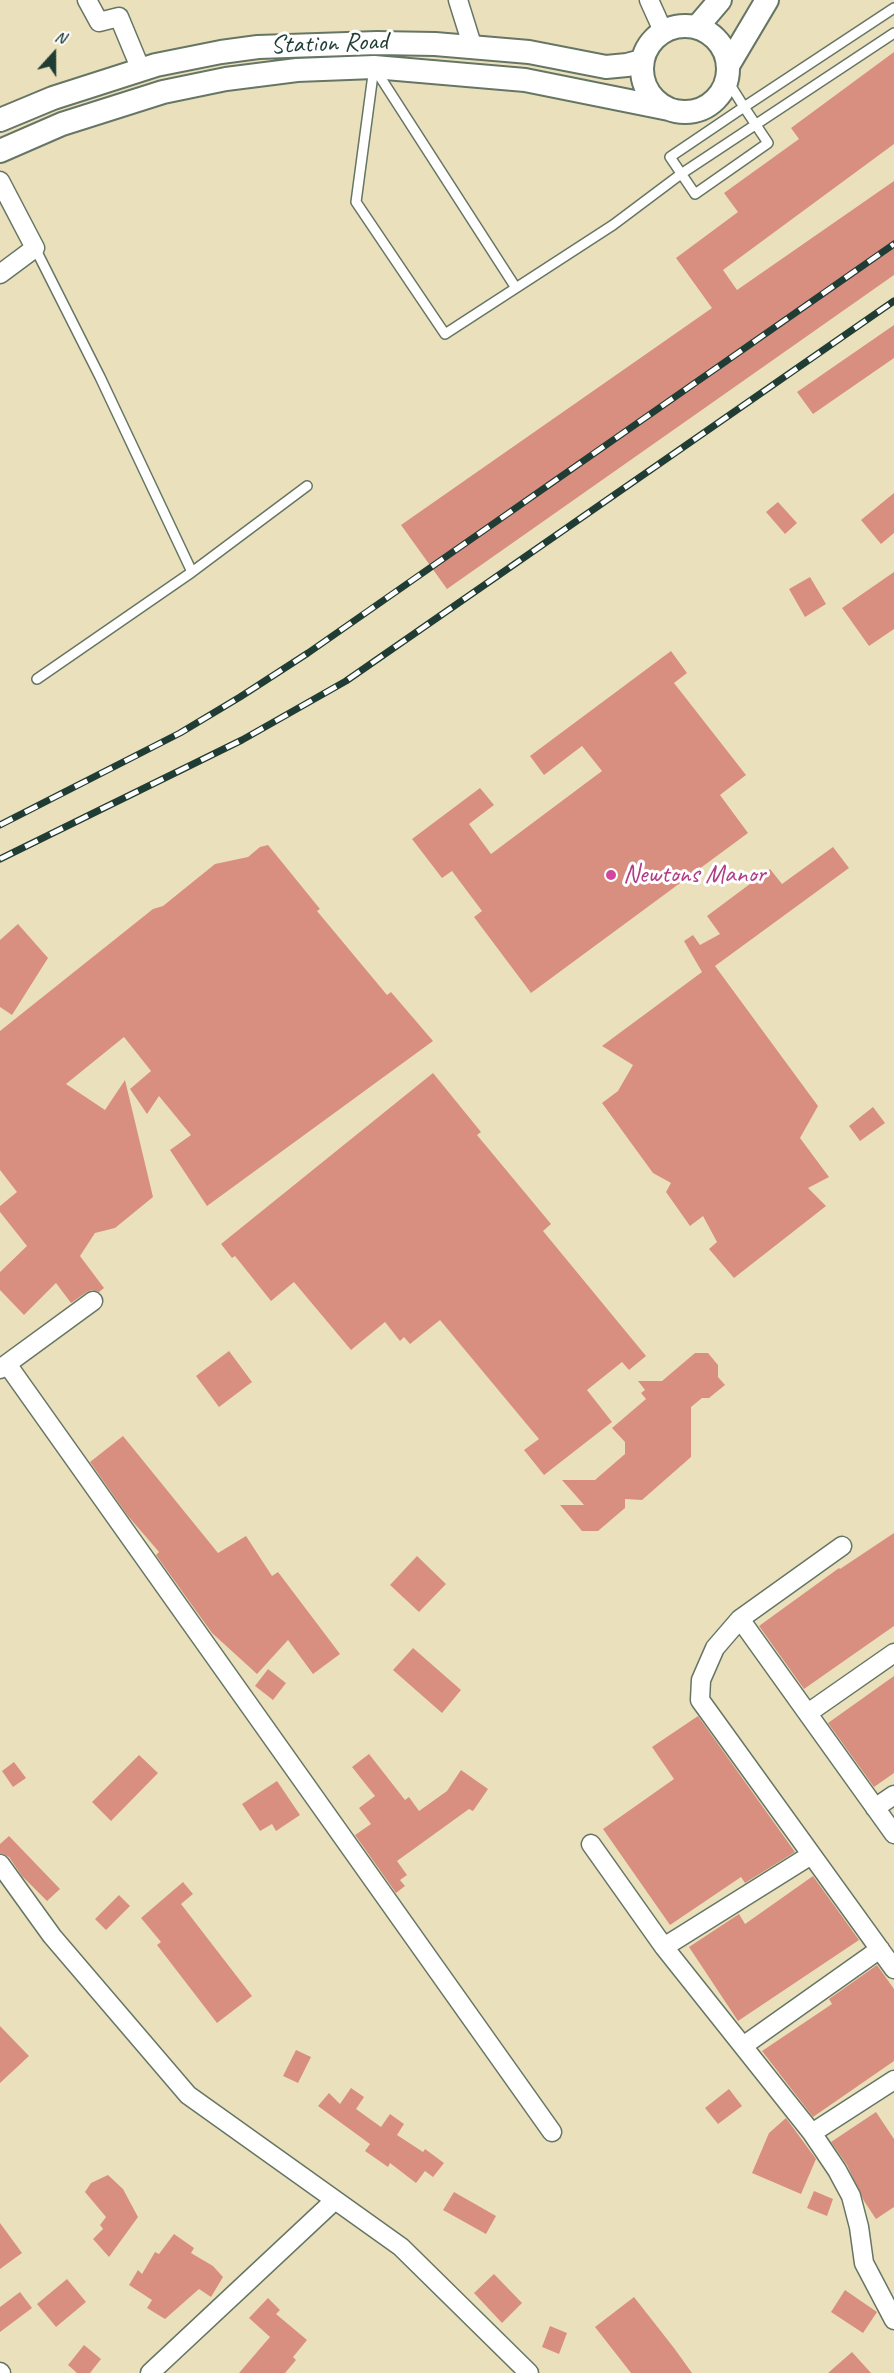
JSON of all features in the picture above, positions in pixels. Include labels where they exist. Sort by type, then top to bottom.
[{"type":"street","points":[[87,0],[99,22],[119,17],[141,70]]},
{"type":"street","points":[[458,0],[473,48]]},
{"type":"street","points":[[649,0],[663,31]]},
{"type":"street","points":[[697,27],[720,0]]},
{"type":"street","points":[[728,72],[723,47],[712,34],[697,27],[674,27],[663,31],[646,49],[642,61],[642,76],[647,90],[656,101],[669,109],[687,112],[705,108],[723,92],[728,72],[767,0]]},
{"type":"street","name":"Station Road","points":[[0,120],[53,98],[141,70],[258,46],[377,43],[530,52],[606,67],[642,61]]},
{"type":"street","name":"Station Road","points":[[0,151],[62,124],[164,92],[226,79],[285,72],[374,67],[525,80],[669,109]]},
{"type":"street","points":[[0,181],[34,248],[0,274]]},
{"type":"street","points":[[93,1301],[4,1366],[552,2132]]},
{"type":"street","points":[[842,1546],[740,1619],[715,1648],[701,1680],[700,1700],[894,1969]]},
{"type":"street","points":[[740,1619],[894,1834]]},
{"type":"street","points":[[808,1713],[894,1653]]},
{"type":"street","points":[[875,1808],[894,1795]]},
{"type":"street","points":[[591,1844],[664,1947],[812,2133],[837,2170],[851,2196],[860,2227],[864,2263],[894,2320]]},
{"type":"street","points":[[664,1947],[811,1855]]},
{"type":"street","points":[[0,1864],[52,1936],[188,2095],[401,2247],[529,2373]]},
{"type":"street","points":[[743,2046],[880,1949]]},
{"type":"street","points":[[812,2133],[894,2080]]},
{"type":"street","points":[[150,2373],[335,2200]]},
{"type":"lane","points":[[728,72],[744,107],[768,143],[695,194],[670,157],[744,107],[894,6],[890,0]]},
{"type":"lane","points":[[374,67],[356,202],[445,334],[612,225],[681,174],[894,33]]},
{"type":"lane","points":[[374,67],[516,288]]},
{"type":"lane","points":[[34,248],[99,377],[192,572]]},
{"type":"lane","points":[[37,679],[192,572],[307,486]]},
{"type":"building","points":[[894,52],[894,144],[723,270],[737,290],[894,181],[894,275],[447,589],[401,525],[712,308],[676,258],[738,212],[724,193],[799,139],[791,128]]},
{"type":"building","points":[[894,325],[894,358],[813,414],[797,392]]},
{"type":"building","points":[[894,493],[894,533],[881,544],[861,520]]},
{"type":"building","points":[[778,502],[797,523],[785,534],[766,512]]},
{"type":"building","points":[[894,572],[894,629],[869,646],[842,608]]},
{"type":"building","points":[[810,577],[826,604],[805,617],[789,589]]},
{"type":"building","points":[[671,651],[687,673],[674,683],[746,775],[720,795],[748,833],[531,993],[474,917],[482,911],[452,871],[442,878],[412,839],[480,788],[494,805],[469,824],[491,854],[602,771],[582,746],[544,775],[530,756]]},
{"type":"building","points":[[268,845],[320,909],[317,911],[387,995],[391,992],[433,1041],[207,1206],[170,1150],[191,1135],[159,1096],[147,1114],[130,1089],[151,1071],[124,1037],[66,1084],[105,1110],[125,1080],[153,1197],[115,1228],[95,1233],[80,1256],[104,1288],[99,1292],[92,1290],[87,1292],[71,1303],[56,1283],[24,1315],[0,1290],[0,1272],[27,1246],[0,1212],[0,1206],[17,1192],[0,1170],[0,1031],[153,909],[163,906],[215,864],[248,857],[260,847]]},
{"type":"building","points":[[833,847],[849,868],[715,966],[818,1106],[800,1138],[829,1177],[808,1188],[826,1206],[734,1278],[709,1249],[717,1242],[703,1216],[690,1226],[666,1192],[671,1183],[653,1173],[602,1103],[618,1091],[633,1065],[602,1046],[702,972],[684,941],[693,935],[700,945],[720,934],[707,916],[770,869],[782,884]]},
{"type":"building","points":[[18,924],[48,958],[12,1015],[0,1007],[0,940]]},
{"type":"building","points":[[433,1073],[481,1132],[477,1135],[551,1224],[543,1231],[646,1356],[629,1370],[622,1362],[587,1390],[612,1422],[544,1475],[524,1450],[539,1439],[440,1320],[410,1344],[404,1337],[400,1341],[385,1322],[351,1350],[294,1282],[271,1301],[235,1256],[232,1258],[221,1244]]},
{"type":"building","points":[[873,1107],[885,1123],[860,1141],[849,1126]]},
{"type":"building","points":[[229,1351],[252,1382],[219,1407],[196,1376]]},
{"type":"building","points":[[695,1353],[708,1353],[718,1365],[718,1377],[725,1385],[709,1398],[702,1398],[691,1407],[691,1457],[642,1500],[625,1499],[625,1508],[598,1531],[582,1531],[560,1505],[584,1505],[562,1480],[595,1480],[625,1454],[625,1442],[612,1428],[646,1399],[641,1393],[645,1390],[638,1381],[662,1381]]},
{"type":"building","points":[[123,1436],[218,1553],[246,1536],[272,1576],[278,1572],[340,1654],[313,1674],[288,1640],[257,1674],[212,1633],[156,1555],[159,1552],[128,1516],[90,1462]]},
{"type":"building","points":[[894,1533],[894,1626],[804,1689],[759,1626],[839,1568]]},
{"type":"building","points":[[417,1556],[446,1584],[419,1612],[390,1585]]},
{"type":"building","points":[[413,1648],[461,1690],[442,1713],[393,1670]]},
{"type":"building","points":[[268,1669],[286,1683],[273,1700],[255,1686]]},
{"type":"building","points":[[894,1676],[894,1773],[874,1787],[828,1723]]},
{"type":"building","points":[[698,1716],[795,1852],[745,1883],[741,1877],[670,1925],[603,1829],[674,1779],[652,1747]]},
{"type":"building","points":[[369,1754],[405,1800],[409,1797],[419,1811],[447,1791],[461,1770],[488,1789],[473,1811],[469,1809],[397,1861],[407,1875],[400,1880],[405,1886],[396,1893],[355,1835],[371,1824],[359,1808],[375,1796],[352,1767]]},
{"type":"building","points":[[139,1755],[158,1773],[111,1821],[92,1802]]},
{"type":"building","points":[[14,1762],[26,1778],[13,1787],[2,1771]]},
{"type":"building","points":[[277,1781],[300,1815],[276,1831],[272,1824],[260,1831],[242,1804]]},
{"type":"building","points":[[9,1836],[60,1889],[47,1901],[22,1876],[9,1857],[0,1853],[0,1844]]},
{"type":"building","points":[[813,1876],[859,1940],[738,2021],[689,1947],[739,1914],[745,1924]]},
{"type":"building","points":[[183,1882],[193,1894],[181,1904],[252,1996],[217,2023],[157,1945],[161,1942],[141,1918]]},
{"type":"building","points":[[119,1895],[130,1906],[106,1930],[95,1919]]},
{"type":"building","points":[[877,1965],[894,1989],[894,2061],[813,2117],[762,2051],[832,2004],[829,1999]]},
{"type":"building","points":[[0,2026],[29,2056],[0,2083]]},
{"type":"building","points":[[296,2050],[311,2057],[298,2083],[283,2076]]},
{"type":"building","points":[[351,2088],[364,2097],[356,2109],[381,2127],[390,2114],[404,2124],[397,2135],[423,2152],[425,2149],[444,2163],[433,2177],[425,2171],[416,2183],[390,2163],[388,2167],[365,2151],[370,2144],[318,2106],[329,2093],[340,2104]]},
{"type":"building","points":[[729,2089],[742,2106],[718,2124],[705,2108]]},
{"type":"building","points":[[876,2112],[894,2139],[894,2207],[876,2219],[864,2201],[847,2165],[831,2142]]},
{"type":"building","points":[[786,2118],[816,2159],[801,2194],[752,2173],[769,2133]]},
{"type":"building","points":[[108,2175],[123,2189],[138,2217],[109,2257],[93,2239],[103,2229],[100,2225],[106,2217],[85,2192],[91,2183]]},
{"type":"building","points":[[814,2191],[833,2199],[827,2216],[807,2208]]},
{"type":"building","points":[[454,2192],[496,2216],[486,2234],[443,2210]]},
{"type":"building","points":[[0,2223],[22,2253],[0,2269]]},
{"type":"building","points":[[174,2234],[194,2248],[191,2253],[213,2266],[223,2277],[211,2297],[199,2289],[165,2319],[147,2308],[152,2300],[129,2285],[138,2270],[142,2274],[155,2252],[159,2254]]},
{"type":"building","points":[[494,2274],[522,2303],[502,2323],[474,2293]]},
{"type":"building","points":[[67,2279],[86,2302],[56,2327],[37,2304]]},
{"type":"building","points":[[845,2290],[877,2312],[863,2333],[831,2312]]},
{"type":"building","points":[[20,2292],[32,2308],[0,2332],[0,2307]]},
{"type":"building","points":[[634,2297],[692,2373],[631,2373],[595,2327]]},
{"type":"building","points":[[268,2298],[280,2310],[276,2314],[307,2340],[293,2357],[296,2360],[285,2373],[239,2373],[270,2337],[249,2318]]},
{"type":"building","points":[[550,2326],[567,2333],[559,2354],[542,2347]]},
{"type":"building","points":[[84,2345],[101,2359],[90,2373],[77,2373],[68,2365]]},
{"type":"building","points":[[852,2352],[871,2373],[828,2373]]},
{"type":"railway","points":[[0,825],[180,733],[308,653],[894,244]]},
{"type":"railway","points":[[0,859],[242,740],[346,681],[894,301]]},
{"type":"place","name":"Newtons Manor","points":[[611,875]]}]
